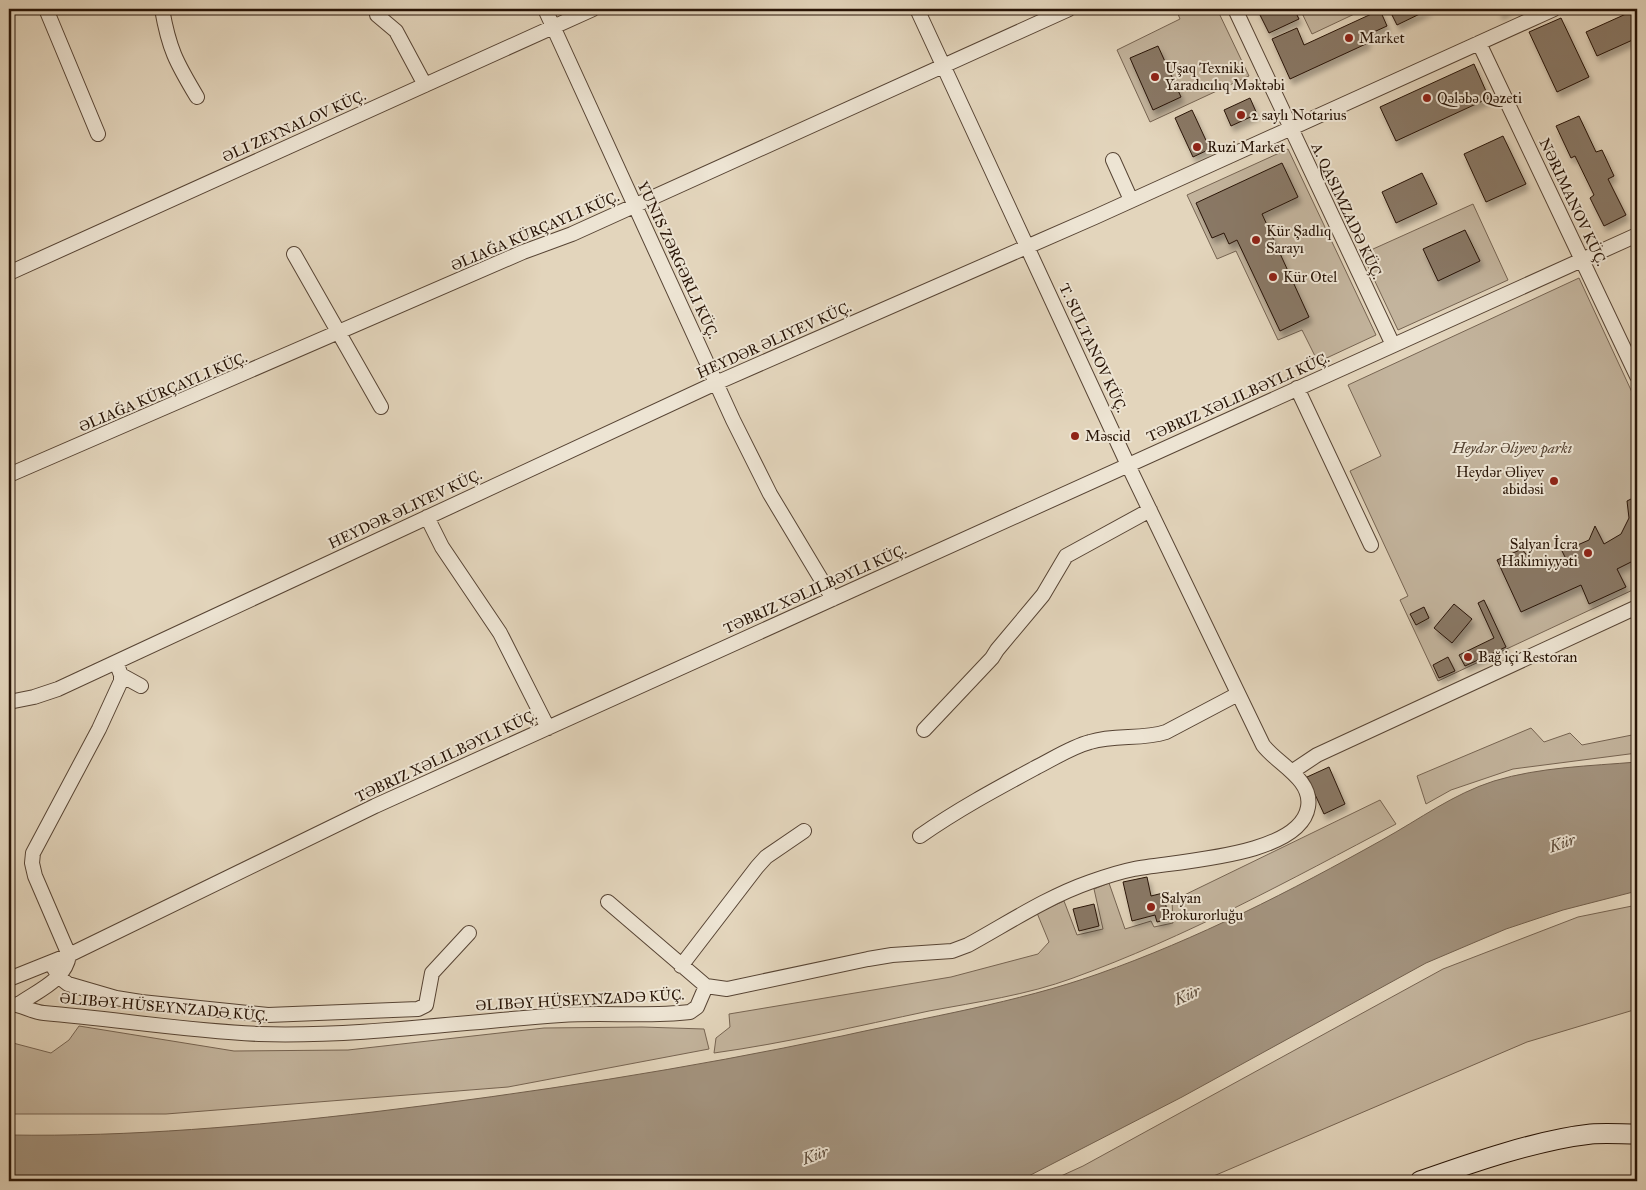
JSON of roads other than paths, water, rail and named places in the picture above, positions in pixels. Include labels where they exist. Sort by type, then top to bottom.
[{"type":"street","points":[[46,9],[98,134]]},
{"type":"street","points":[[162,9],[168,41],[174,58],[197,97]]},
{"type":"street","name":"YUNIS ZƏRGƏRLI KÜÇ.","points":[[545,9],[716,383],[770,494],[833,599]]},
{"type":"street","name":"ƏLI ZEYNALOV KÜÇ.","points":[[9,273],[593,9]]},
{"type":"street","name":"T. SULTANOV KÜÇ.","points":[[918,9],[1128,465],[1263,745],[1270,755],[1293,771]]},
{"type":"street","points":[[9,475],[339,334],[523,252],[572,234],[943,64],[1070,9]]},
{"type":"street","points":[[1235,9],[1393,345]]},
{"type":"street","name":"HEYDƏR ƏLIYEV KÜÇ.","points":[[9,702],[34,697],[119,669],[427,516],[716,383],[1028,246],[1554,9]]},
{"type":"street","points":[[377,15],[396,31],[425,85]]},
{"type":"street","name":"NƏRIMANOV KÜÇ.","points":[[1479,43],[1637,376]]},
{"type":"street","points":[[1113,160],[1131,200]]},
{"type":"street","name":"TƏBRIZ XƏLILBƏYLI KÜÇ.","points":[[9,980],[68,956],[375,806],[1637,235]]},
{"type":"street","points":[[294,254],[381,407]]},
{"type":"street","points":[[1297,388],[1371,545]]},
{"type":"street","points":[[924,730],[992,658],[1032,610],[1044,595],[1066,556],[1150,510]]},
{"type":"street","points":[[427,516],[442,547],[500,633],[548,728]]},
{"type":"street","points":[[1293,771],[1317,755],[1637,607]]},
{"type":"street","points":[[14,1004],[59,977],[66,967],[68,956],[35,876],[32,863],[33,854],[99,729],[119,669],[141,686]]},
{"type":"street","points":[[920,836],[962,807],[1068,751],[1090,742],[1109,738],[1154,736],[1166,732],[1238,694]]},
{"type":"street","name":"ƏLIBƏY HÜSEYNZADƏ KÜÇ.","points":[[14,1004],[42,1013],[260,1034],[328,1032],[579,1014],[690,1012],[697,1007],[706,986],[727,989],[876,957],[952,951],[968,945],[1065,892],[1088,882],[1133,869],[1230,854],[1259,847],[1279,839],[1298,827],[1306,817],[1307,796],[1293,771]]},
{"type":"street","points":[[681,966],[766,857],[804,831]]},
{"type":"street","points":[[608,902],[706,986]]},
{"type":"street","points":[[51,963],[59,977],[68,984],[116,998],[268,1015],[418,1009],[426,1005],[432,972],[469,933]]},
{"type":"street","points":[[1420,1181],[1512,1152],[1567,1139],[1591,1134],[1637,1134]]},
{"type":"water","name":"Kür","points":[[1637,762],[1637,891],[1563,910],[1506,929],[1426,963],[1182,1097],[1019,1181],[9,1181],[9,1135],[191,1130],[373,1112],[491,1097],[609,1079],[784,1048],[939,1016],[1035,993],[1098,974],[1207,930],[1313,878],[1479,786],[1511,776],[1547,770]]},
{"type":"place","name":"Market","points":[[1349,38]]},
{"type":"place","name":"Uşaq Texniki Yaradıcılıq Məktəbi","points":[[1155,77]]},
{"type":"place","name":"Qələbə Qəzeti","points":[[1427,98]]},
{"type":"place","name":"2 saylı Notarius","points":[[1241,115]]},
{"type":"place","name":"Ruzi Market","points":[[1197,147]]},
{"type":"place","name":"Kür Şadlıq Sarayı","points":[[1256,240]]},
{"type":"place","name":"Kür Otel","points":[[1273,277]]},
{"type":"place","name":"Məscid","points":[[1075,436]]},
{"type":"place","name":"Heydər Əliyev abidəsi","points":[[1554,481]]},
{"type":"place","name":"Salyan İcra Hakimiyyəti","points":[[1588,553]]},
{"type":"place","name":"Bağ içi Restoran","points":[[1468,657]]},
{"type":"place","name":"Salyan Prokurorluğu","points":[[1151,907]]},
{"type":"park label","name":"Heydər Əliyev parkı","points":[[1512,448]]}]
